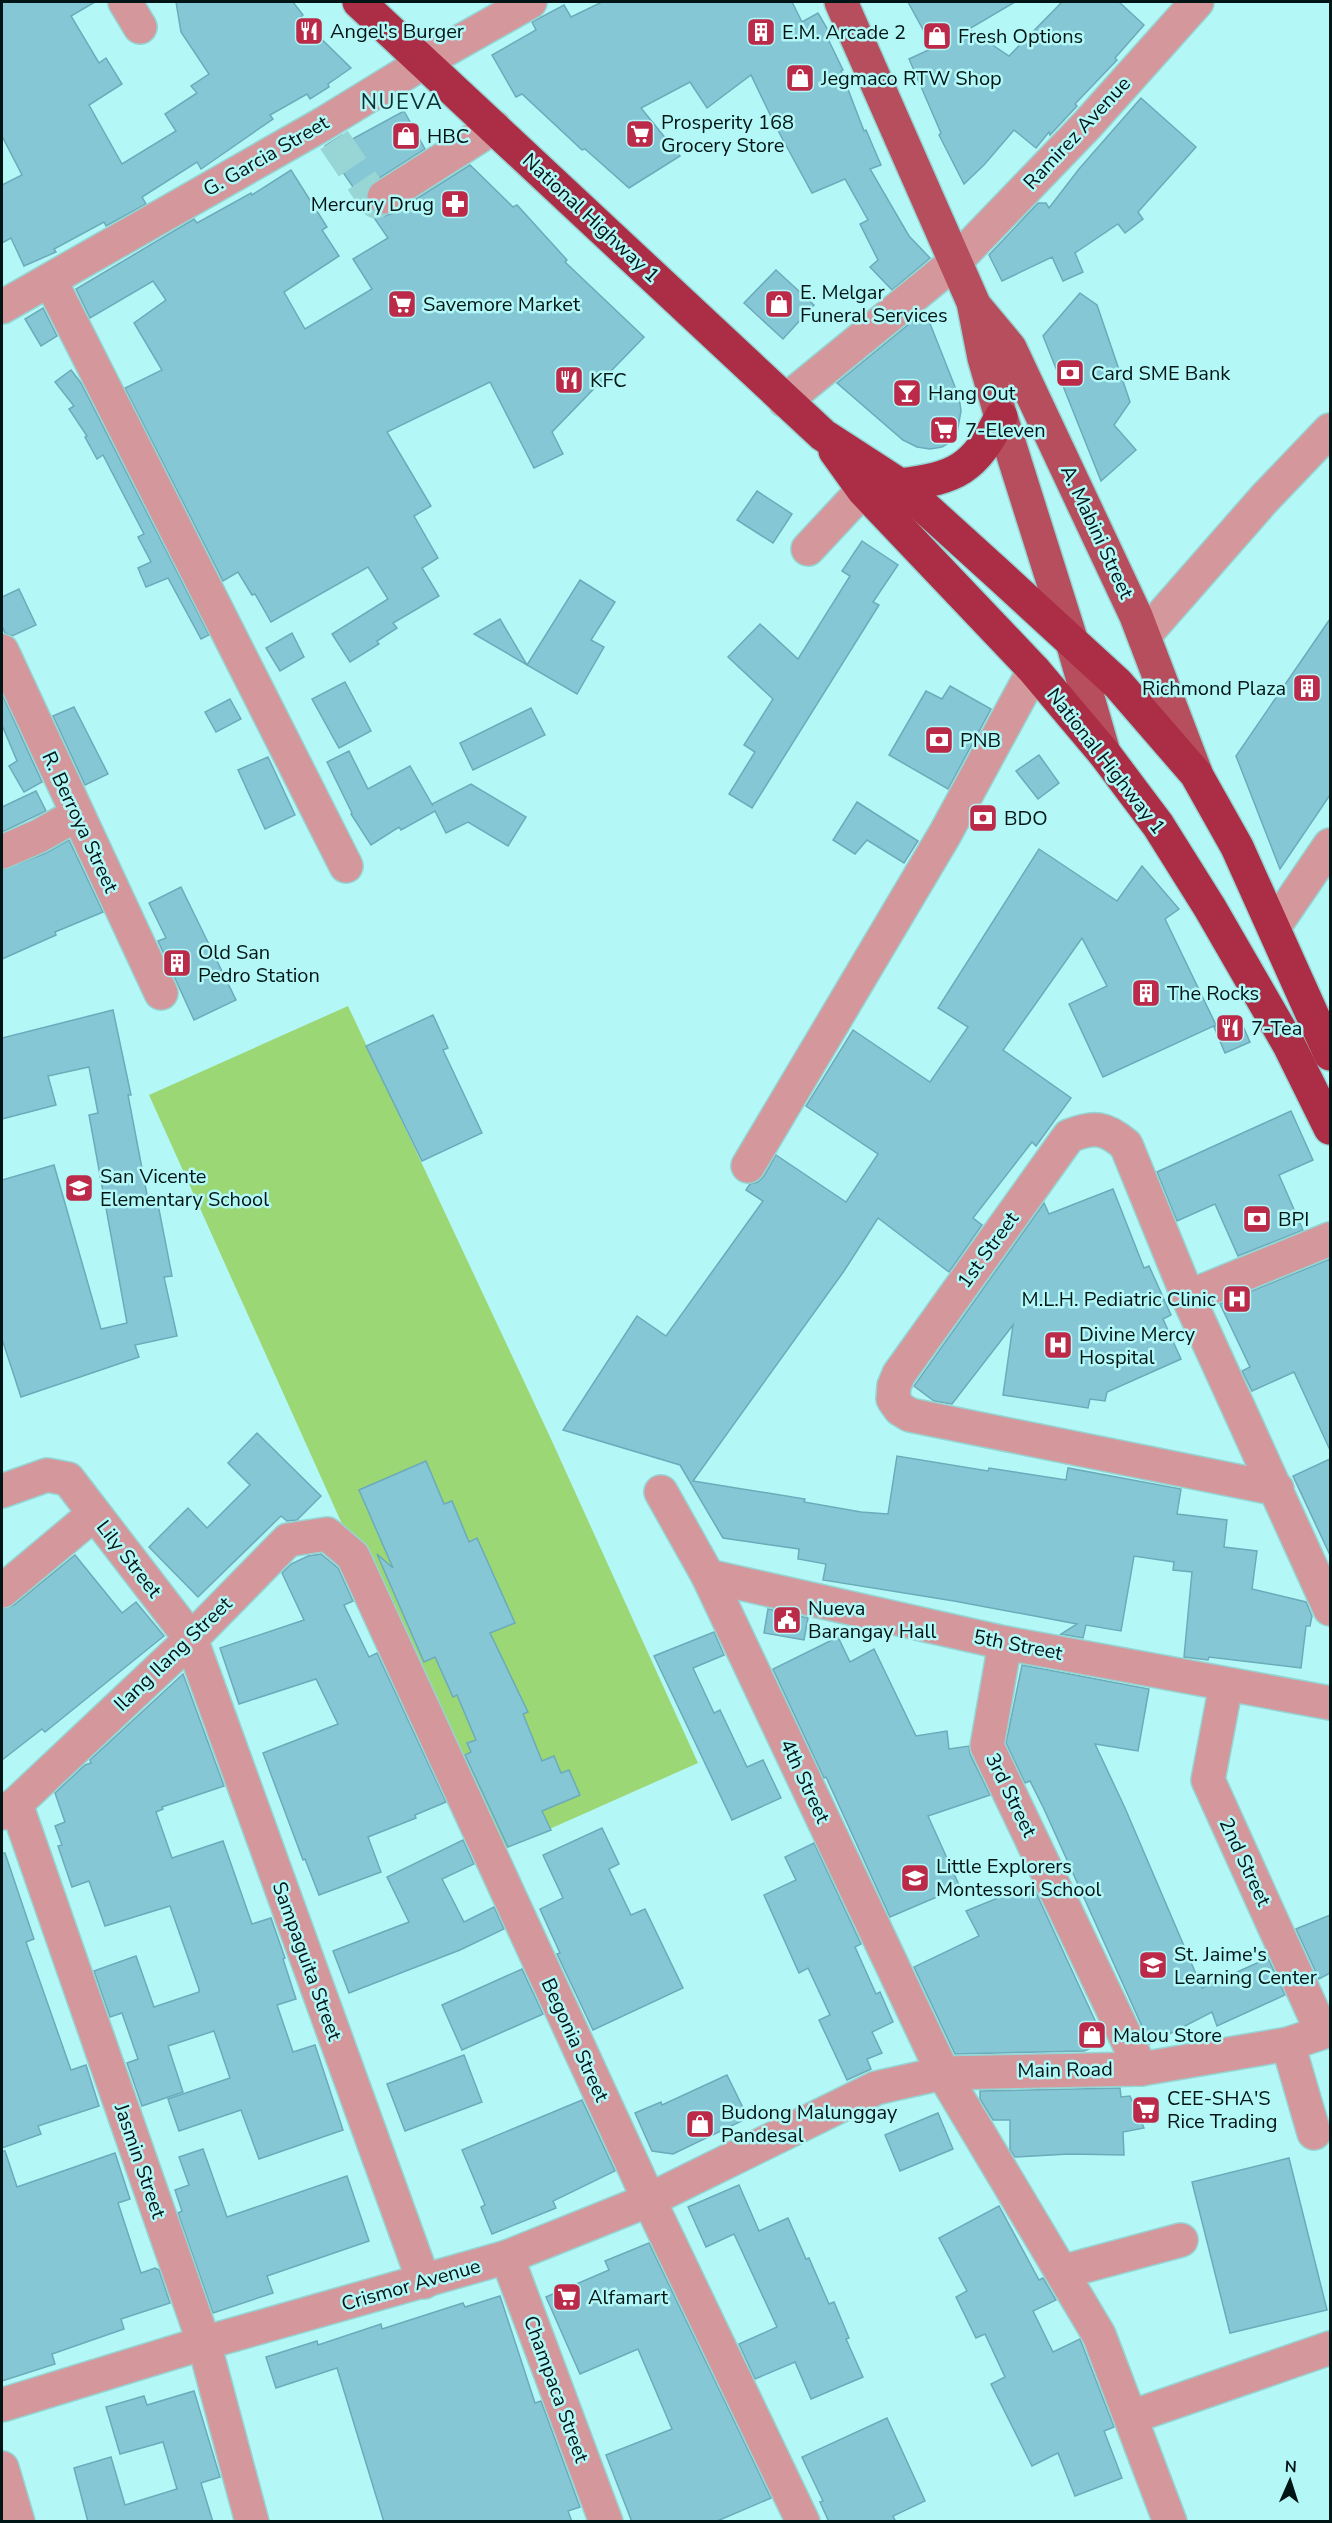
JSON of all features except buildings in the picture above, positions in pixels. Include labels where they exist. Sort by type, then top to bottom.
[{"type":"highway","name":"National Highway 1","points":[[359,2],[823,435],[900,485],[1118,684],[1196,774],[1237,847],[1330,1054]]},
{"type":"highway","points":[[900,485],[933,481],[964,467],[988,443],[1001,417]]},
{"type":"highway","name":"National Highway 1","points":[[823,435],[863,490],[1034,670],[1104,753],[1158,825],[1210,908],[1288,1045],[1330,1128]]},
{"type":"main road","name":"A. Mabini Street","points":[[841,2],[973,302],[984,358],[1001,417],[1072,642],[1104,753]]},
{"type":"main road","name":"A. Mabini Street","points":[[973,302],[1010,348],[1144,636],[1196,774]]},
{"type":"street","name":"G. Garcia Street","points":[[2,307],[328,132],[424,62],[530,2]]},
{"type":"street","name":"Ramirez Avenue","points":[[785,400],[955,262],[1087,125],[1197,2]]},
{"type":"street","points":[[384,197],[494,127]]},
{"type":"street","points":[[50,280],[346,866]]},
{"type":"street","points":[[1144,636],[1264,499],[1330,430]]},
{"type":"street","points":[[808,549],[863,490]]},
{"type":"street","name":"R. Berroya Street","points":[[2,653],[161,993]]},
{"type":"street","points":[[748,1166],[945,834],[1034,670]]},
{"type":"street","points":[[2,852],[39,836],[76,815]]},
{"type":"street","points":[[1274,927],[1330,845]]},
{"type":"street","name":"1st Street","points":[[1277,1489],[910,1415],[900,1409],[892,1399],[899,1374],[1069,1136],[1084,1130],[1101,1129],[1114,1135],[1125,1145],[1188,1297],[1277,1489],[1330,1609]]},
{"type":"street","points":[[1188,1297],[1330,1239]]},
{"type":"street","name":"Lily Street","points":[[2,1491],[47,1475],[68,1479],[191,1639]]},
{"type":"street","name":"4th Street","points":[[662,1492],[708,1576],[943,2073],[1099,2335],[1170,2522]]},
{"type":"street","points":[[2,1591],[94,1514]]},
{"type":"street","name":"Ilang Ilang Street","points":[[9,1809],[191,1639],[288,1540],[327,1534],[353,1556]]},
{"type":"street","name":"Begonia Street","points":[[353,1556],[649,2200],[803,2522]]},
{"type":"street","name":"5th Street","points":[[708,1576],[1005,1643],[1330,1703]]},
{"type":"street","name":"Sampaguita Street","points":[[191,1639],[424,2282]]},
{"type":"street","name":"3rd Street","points":[[1005,1643],[987,1746],[1141,2069]]},
{"type":"street","name":"2nd Street","points":[[1226,1685],[1208,1780],[1326,2031]]},
{"type":"street","name":"Jasmin Street","points":[[9,1809],[204,2343],[252,2522]]},
{"type":"street","name":"Main Road","points":[[805,2125],[876,2088],[943,2073],[1141,2069],[1288,2044],[1326,2031]]},
{"type":"street","points":[[1288,2044],[1314,2133]]},
{"type":"street","name":"Crismor Avenue","points":[[2,2405],[204,2343],[424,2282],[507,2256],[649,2200],[805,2125]]},
{"type":"street","points":[[1062,2272],[1181,2240]]},
{"type":"street","name":"Champaca Street","points":[[507,2256],[606,2522]]},
{"type":"street","points":[[1131,2417],[1330,2348]]},
{"type":"street","points":[[2,2468],[18,2522]]},
{"type":"green space","points":[[348,1006],[551,1439],[698,1763],[491,1855],[149,1095]]},
{"type":"tunnel","points":[[334,140],[376,202],[384,197]]},
{"type":"place","name":"Angel's Burger","points":[[309,31]]},
{"type":"place","name":"E.M. Arcade 2","points":[[761,32]]},
{"type":"place","name":"Fresh Options","points":[[937,36]]},
{"type":"place","name":"Jegmaco RTW Shop","points":[[800,78]]},
{"type":"place","name":"Prosperity 168 Grocery Store","points":[[640,134]]},
{"type":"place","name":"HBC","points":[[406,136]]},
{"type":"place","name":"Mercury Drug","points":[[455,204]]},
{"type":"place","name":"Savemore Market","points":[[402,304]]},
{"type":"place","name":"E. Melgar Funeral Services","points":[[779,304]]},
{"type":"place","name":"Card SME Bank","points":[[1070,373]]},
{"type":"place","name":"KFC","points":[[569,380]]},
{"type":"place","name":"Hang Out","points":[[907,393]]},
{"type":"place","name":"7-Eleven","points":[[944,430]]},
{"type":"place","name":"Richmond Plaza","points":[[1307,688]]},
{"type":"place","name":"PNB","points":[[939,740]]},
{"type":"place","name":"BDO","points":[[983,818]]},
{"type":"place","name":"Old San Pedro Station","points":[[177,963]]},
{"type":"place","name":"The Rocks","points":[[1146,993]]},
{"type":"place","name":"7-Tea","points":[[1230,1028]]},
{"type":"place","name":"San Vicente Elementary School","points":[[79,1188]]},
{"type":"place","name":"BPI","points":[[1257,1219]]},
{"type":"place","name":"M.L.H. Pediatric Clinic","points":[[1237,1299]]},
{"type":"place","name":"Divine Mercy Hospital","points":[[1058,1345]]},
{"type":"place","name":"Nueva Barangay Hall","points":[[787,1620]]},
{"type":"place","name":"Little Explorers Montessori School","points":[[915,1878]]},
{"type":"place","name":"St. Jaime's Learning Center","points":[[1153,1965]]},
{"type":"place","name":"Malou Store","points":[[1092,2035]]},
{"type":"place","name":"CEE-SHA'S Rice Trading","points":[[1146,2110]]},
{"type":"place","name":"Budong Malunggay Pandesal","points":[[700,2124]]},
{"type":"place","name":"Alfamart","points":[[567,2297]]},
{"type":"district","name":"NUEVA","points":[[402,102]]}]
